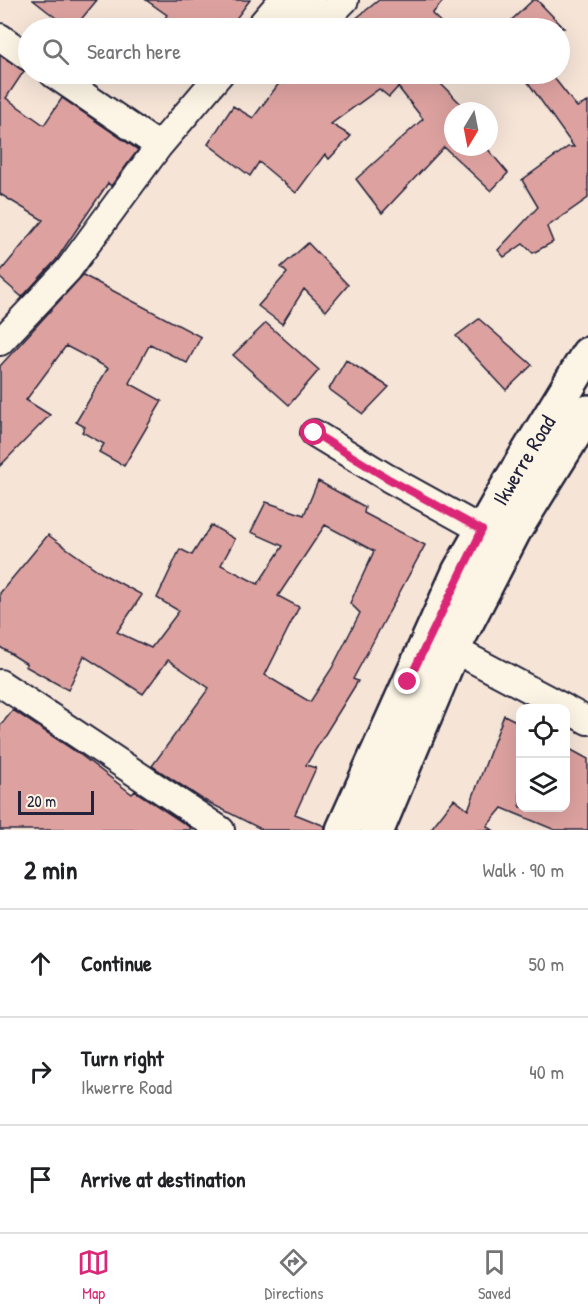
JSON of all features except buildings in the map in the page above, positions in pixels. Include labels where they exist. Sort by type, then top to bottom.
[{"type":"main road","name":"Ikwerre Road","points":[[343,830],[408,682],[482,530],[588,354]]},
{"type":"main road","points":[[377,830],[453,649],[514,531],[588,412]]},
{"type":"street","points":[[267,18],[282,0],[304,10],[332,13],[345,0]]},
{"type":"street","points":[[0,38],[18,50]]},
{"type":"street","points":[[68,84],[159,146]]},
{"type":"street","points":[[0,342],[68,270],[159,146],[212,84]]},
{"type":"street","points":[[314,433],[387,478],[482,530]]},
{"type":"street","points":[[453,649],[556,704]]},
{"type":"street","points":[[0,683],[221,830]]},
{"type":"street","points":[[570,712],[588,721]]},
{"type":"route","points":[[314,433],[387,478],[482,530],[459,572],[408,682]]}]
